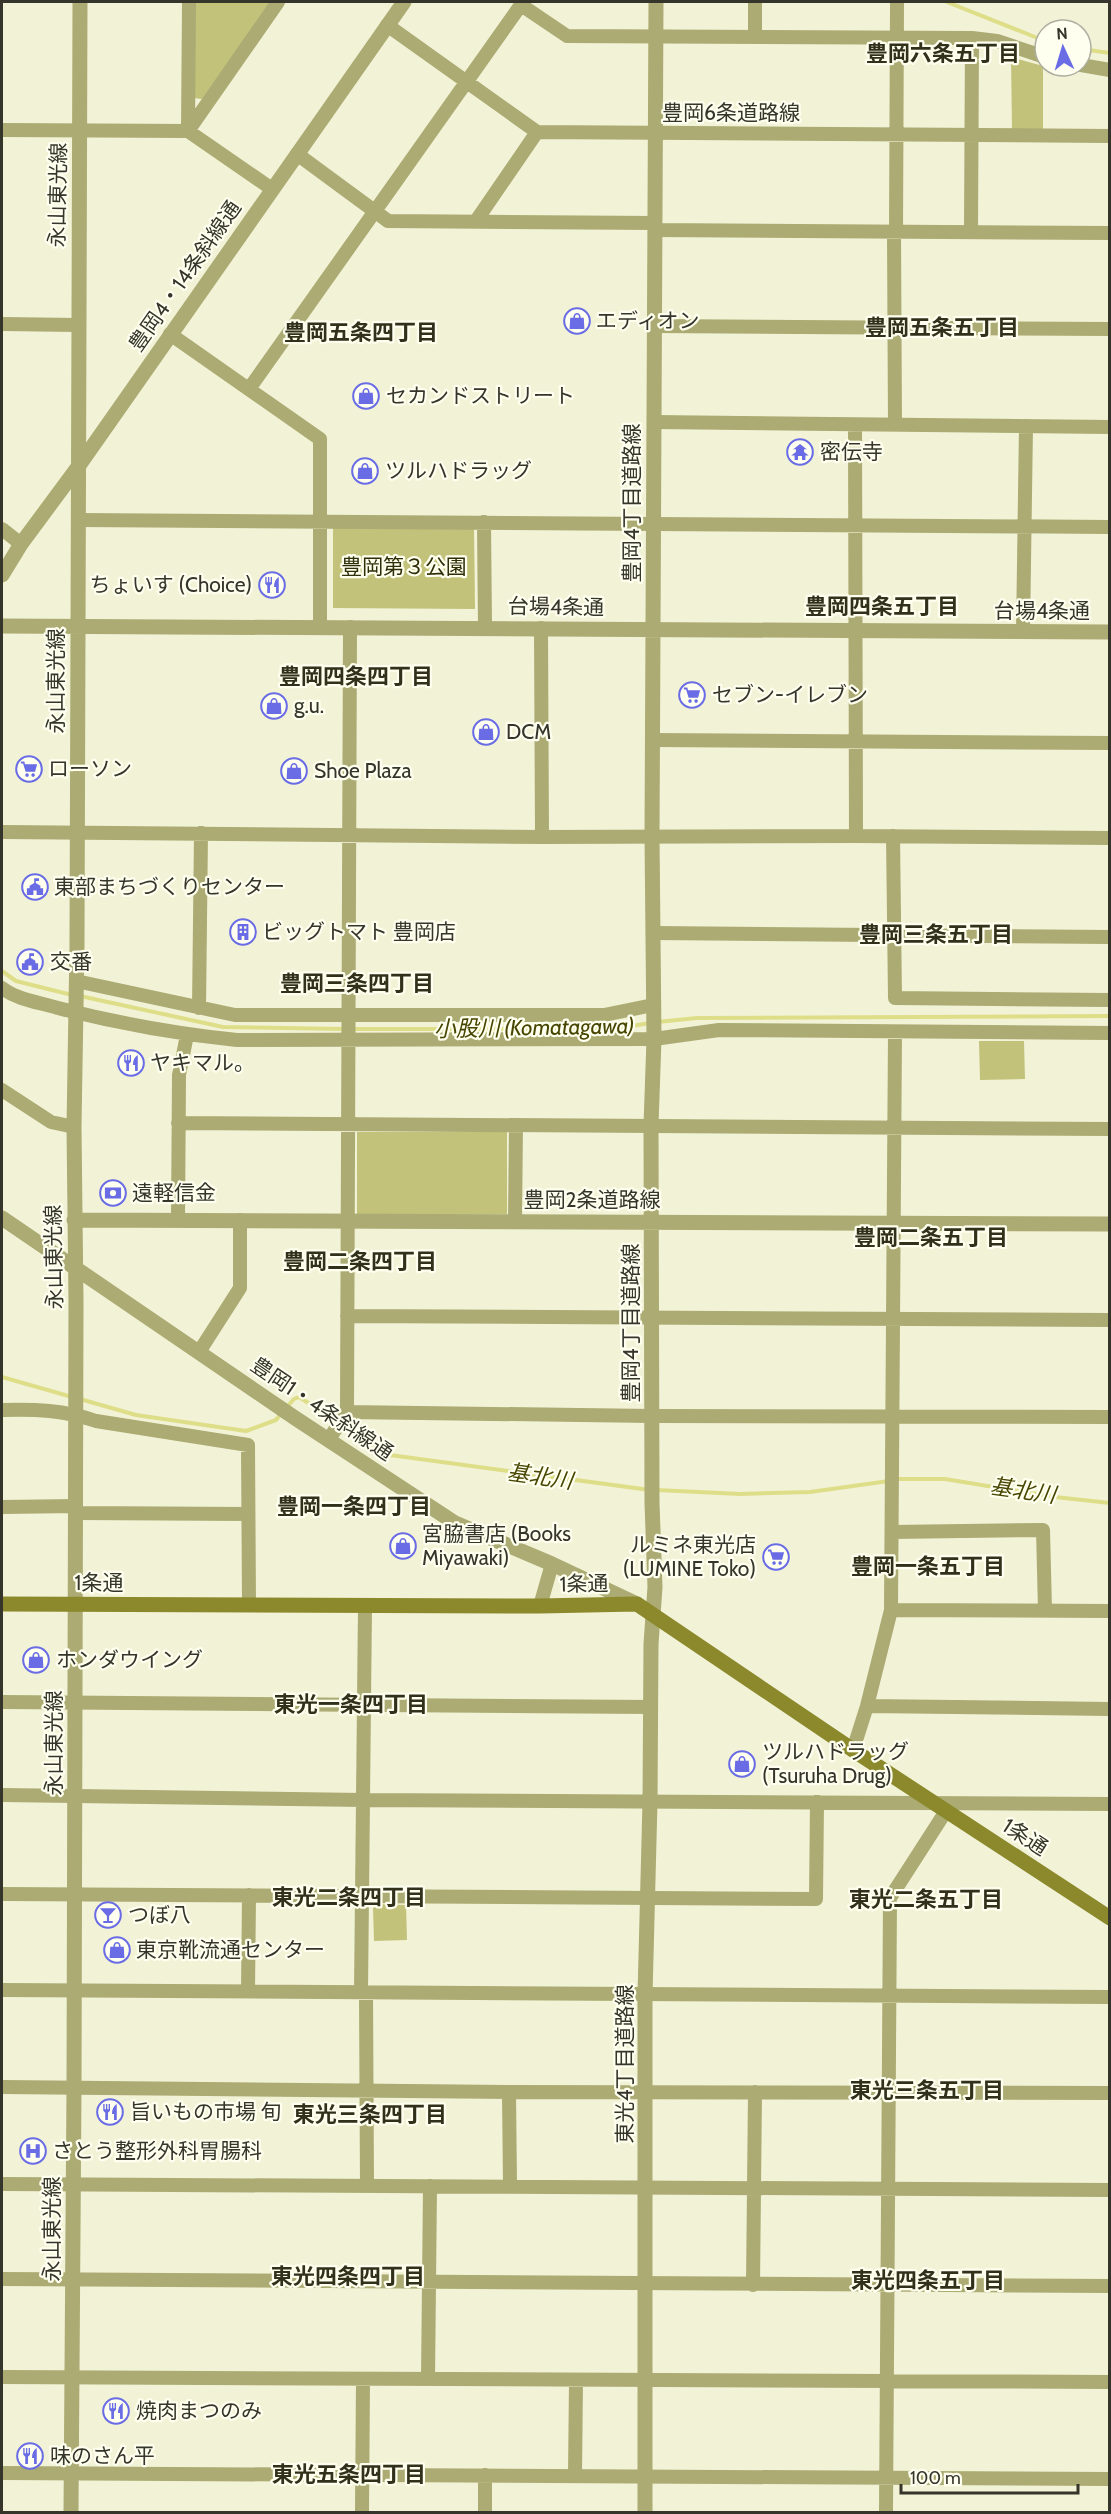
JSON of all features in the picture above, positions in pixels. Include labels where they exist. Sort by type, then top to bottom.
[{"type":"main road","name":"1条通","points":[[2,1604],[365,1606],[637,1604],[853,1750],[1110,1918]]},
{"type":"street","name":"永山東光線","points":[[70,2512],[74,2088],[76,1510],[74,1127],[80,2]]},
{"type":"street","points":[[188,131],[189,2]]},
{"type":"street","points":[[188,131],[278,2]]},
{"type":"street","name":"豊岡4・14条斜線通","points":[[2,575],[21,544],[78,467],[404,2]]},
{"type":"street","name":"豊岡4丁目道路線","points":[[653,1615],[655,1587],[651,1416],[651,1125],[654,1035],[652,836],[656,2]]},
{"type":"street","points":[[755,2],[756,37]]},
{"type":"street","points":[[894,425],[897,2]]},
{"type":"street","points":[[249,389],[522,3],[567,36],[972,38],[997,41],[1033,53]]},
{"type":"street","points":[[387,26],[537,132],[476,221]]},
{"type":"street","points":[[971,232],[972,38]]},
{"type":"street","points":[[1093,67],[1110,70]]},
{"type":"street","points":[[2,130],[188,131],[272,189]]},
{"type":"street","name":"豊岡6条道路線","points":[[537,132],[1110,136]]},
{"type":"street","points":[[297,154],[388,221],[476,221],[895,232],[1110,234]]},
{"type":"street","points":[[2,324],[78,325]]},
{"type":"street","points":[[654,326],[1110,329]]},
{"type":"street","points":[[170,334],[320,440],[320,627]]},
{"type":"street","points":[[654,422],[1110,427]]},
{"type":"street","points":[[855,425],[856,836]]},
{"type":"street","points":[[1023,632],[1026,426]]},
{"type":"street","points":[[78,520],[1110,527]]},
{"type":"street","points":[[484,522],[485,628]]},
{"type":"street","points":[[2,530],[21,544]]},
{"type":"street","name":"台場4条通","points":[[2,626],[1110,632]]},
{"type":"street","points":[[350,627],[347,1316],[339,1424],[651,1416],[1110,1417]]},
{"type":"street","points":[[541,628],[542,837]]},
{"type":"street","points":[[653,740],[1110,742]]},
{"type":"street","points":[[2,832],[349,833],[542,837],[1110,838]]},
{"type":"street","points":[[199,1008],[201,833]]},
{"type":"street","points":[[893,836],[895,998],[1110,1000]]},
{"type":"street","points":[[652,933],[1110,937]]},
{"type":"street","points":[[76,985],[236,1015],[349,1028],[654,1035],[719,1030],[1110,1033]]},
{"type":"street","points":[[2,988],[13,996],[187,1035],[237,1040],[349,1028],[604,1015],[653,1009]]},
{"type":"street","points":[[853,1750],[867,1706],[891,1610],[895,1033]]},
{"type":"street","points":[[178,1220],[179,1075],[187,1035]]},
{"type":"street","points":[[2,1090],[51,1122],[74,1127]]},
{"type":"street","points":[[178,1123],[1110,1128]]},
{"type":"street","points":[[515,1221],[516,1125]]},
{"type":"street","name":"豊岡1・4条斜線通","points":[[2,1218],[295,1418],[339,1424],[455,1522],[637,1604]]},
{"type":"street","name":"豊岡2条道路線","points":[[74,1220],[1110,1224]]},
{"type":"street","points":[[199,1352],[240,1288],[240,1220]]},
{"type":"street","points":[[347,1316],[1110,1320]]},
{"type":"street","points":[[2,1410],[75,1409],[96,1421],[248,1444],[249,1605]]},
{"type":"street","points":[[2,1507],[248,1514]]},
{"type":"street","points":[[892,1532],[1043,1530],[1045,1611]]},
{"type":"street","points":[[540,1606],[552,1564]]},
{"type":"street","points":[[365,1606],[362,1896],[367,2185]]},
{"type":"street","points":[[891,1610],[1110,1611]]},
{"type":"street","name":"東光4丁目道路線","points":[[645,2512],[645,1995],[653,1615]]},
{"type":"street","points":[[2,1702],[651,1707]]},
{"type":"street","points":[[867,1706],[1110,1709]]},
{"type":"street","points":[[2,1795],[364,1800],[1110,1804]]},
{"type":"street","points":[[2,1894],[816,1899],[817,1802]]},
{"type":"street","points":[[886,2512],[890,1898],[946,1811]]},
{"type":"street","points":[[248,1991],[249,1895]]},
{"type":"street","points":[[2,1990],[1110,1997]]},
{"type":"street","points":[[2,2087],[509,2092],[1110,2093]]},
{"type":"street","points":[[509,2092],[510,2186]]},
{"type":"street","points":[[753,2284],[755,2092]]},
{"type":"street","points":[[2,2184],[1110,2190]]},
{"type":"street","points":[[428,2379],[430,2186]]},
{"type":"street","points":[[2,2279],[1110,2286]]},
{"type":"street","points":[[2,2377],[1110,2382]]},
{"type":"street","points":[[362,2512],[363,2380]]},
{"type":"street","points":[[575,2476],[576,2380]]},
{"type":"street","points":[[2,2473],[1110,2479]]},
{"type":"street","points":[[485,2475],[485,2512]]},
{"type":"green space","points":[[194,2],[271,2],[202,99],[193,98]]},
{"type":"green space","points":[[1011,57],[1033,63],[1033,78],[1043,78],[1043,129],[1012,129]]},
{"type":"green space","name":"豊岡第３公園","points":[[333,526],[474,527],[475,609],[333,608]]},
{"type":"green space","points":[[979,1041],[1024,1041],[1025,1079],[980,1080]]},
{"type":"green space","points":[[357,1132],[507,1132],[507,1214],[357,1214]]},
{"type":"green space","points":[[378,1904],[406,1905],[407,1940],[374,1941],[373,1908]]},
{"type":"waterway","points":[[947,2],[1033,36]]},
{"type":"waterway","points":[[1093,51],[1110,53]]},
{"type":"waterway","name":"小股川 (Komatagawa)","points":[[2,971],[16,981],[72,995]]},
{"type":"waterway","name":"小股川 (Komatagawa)","points":[[80,996],[223,1027],[345,1029]]},
{"type":"waterway","name":"小股川 (Komatagawa)","points":[[657,1022],[697,1018],[1110,1016]]},
{"type":"waterway","name":"小股川 (Komatagawa)","points":[[352,1029],[613,1029],[650,1023]]},
{"type":"waterway","name":"基北川","points":[[2,1377],[72,1397]]},
{"type":"waterway","name":"基北川","points":[[287,1407],[299,1397],[390,1455],[650,1490]]},
{"type":"waterway","name":"基北川","points":[[80,1399],[136,1415],[246,1431],[276,1420],[282,1412]]},
{"type":"waterway","name":"基北川","points":[[896,1479],[945,1479],[1055,1497],[1110,1503]]},
{"type":"waterway","name":"基北川","points":[[657,1490],[740,1494],[810,1492],[889,1481]]},
{"type":"place","name":"エディオン","points":[[577,321]]},
{"type":"place","name":"セカンドストリート","points":[[366,396]]},
{"type":"place","name":"密伝寺","points":[[800,452]]},
{"type":"place","name":"ツルハドラッグ","points":[[365,471]]},
{"type":"place","name":"ちょいす (Choice)","points":[[272,585]]},
{"type":"place","name":"セブン-イレブン","points":[[692,695]]},
{"type":"place","name":"g.u.","points":[[274,706]]},
{"type":"place","name":"DCM","points":[[486,732]]},
{"type":"place","name":"ローソン","points":[[29,769]]},
{"type":"place","name":"Shoe Plaza","points":[[294,771]]},
{"type":"place","name":"東部まちづくりセンター","points":[[35,887]]},
{"type":"place","name":"ビッグトマト 豊岡店","points":[[243,932]]},
{"type":"place","name":"交番","points":[[30,962]]},
{"type":"place","name":"ヤキマル。","points":[[131,1063]]},
{"type":"place","name":"遠軽信金","points":[[113,1193]]},
{"type":"place","name":"宮脇書店 (Books Miyawaki)","points":[[403,1546]]},
{"type":"place","name":"ルミネ東光店 (LUMINE Toko)","points":[[776,1557]]},
{"type":"place","name":"ホンダウイング","points":[[36,1660]]},
{"type":"place","name":"ツルハドラッグ (Tsuruha Drug)","points":[[742,1764]]},
{"type":"place","name":"つぼ八","points":[[108,1915]]},
{"type":"place","name":"東京靴流通センター","points":[[117,1950]]},
{"type":"place","name":"旨いもの市場 旬","points":[[110,2112]]},
{"type":"place","name":"さとう整形外科胃腸科","points":[[33,2151]]},
{"type":"place","name":"焼肉まつのみ","points":[[116,2411]]},
{"type":"place","name":"味のさん平","points":[[30,2456]]},
{"type":"district","name":"豊岡六条五丁目","points":[[943,53]]},
{"type":"district","name":"豊岡五条五丁目","points":[[942,327]]},
{"type":"district","name":"豊岡五条四丁目","points":[[361,332]]},
{"type":"district","name":"豊岡四条五丁目","points":[[882,606]]},
{"type":"district","name":"豊岡四条四丁目","points":[[356,676]]},
{"type":"district","name":"豊岡三条五丁目","points":[[936,934]]},
{"type":"district","name":"豊岡三条四丁目","points":[[357,983]]},
{"type":"district","name":"豊岡二条五丁目","points":[[931,1237]]},
{"type":"district","name":"豊岡二条四丁目","points":[[360,1261]]},
{"type":"district","name":"豊岡一条四丁目","points":[[354,1506]]},
{"type":"district","name":"豊岡一条五丁目","points":[[928,1566]]},
{"type":"district","name":"東光一条四丁目","points":[[351,1704]]},
{"type":"district","name":"東光二条四丁目","points":[[349,1897]]},
{"type":"district","name":"東光二条五丁目","points":[[926,1899]]},
{"type":"district","name":"東光三条五丁目","points":[[927,2090]]},
{"type":"district","name":"東光三条四丁目","points":[[370,2114]]},
{"type":"district","name":"東光四条四丁目","points":[[348,2276]]},
{"type":"district","name":"東光四条五丁目","points":[[928,2280]]},
{"type":"district","name":"東光五条四丁目","points":[[349,2474]]}]
